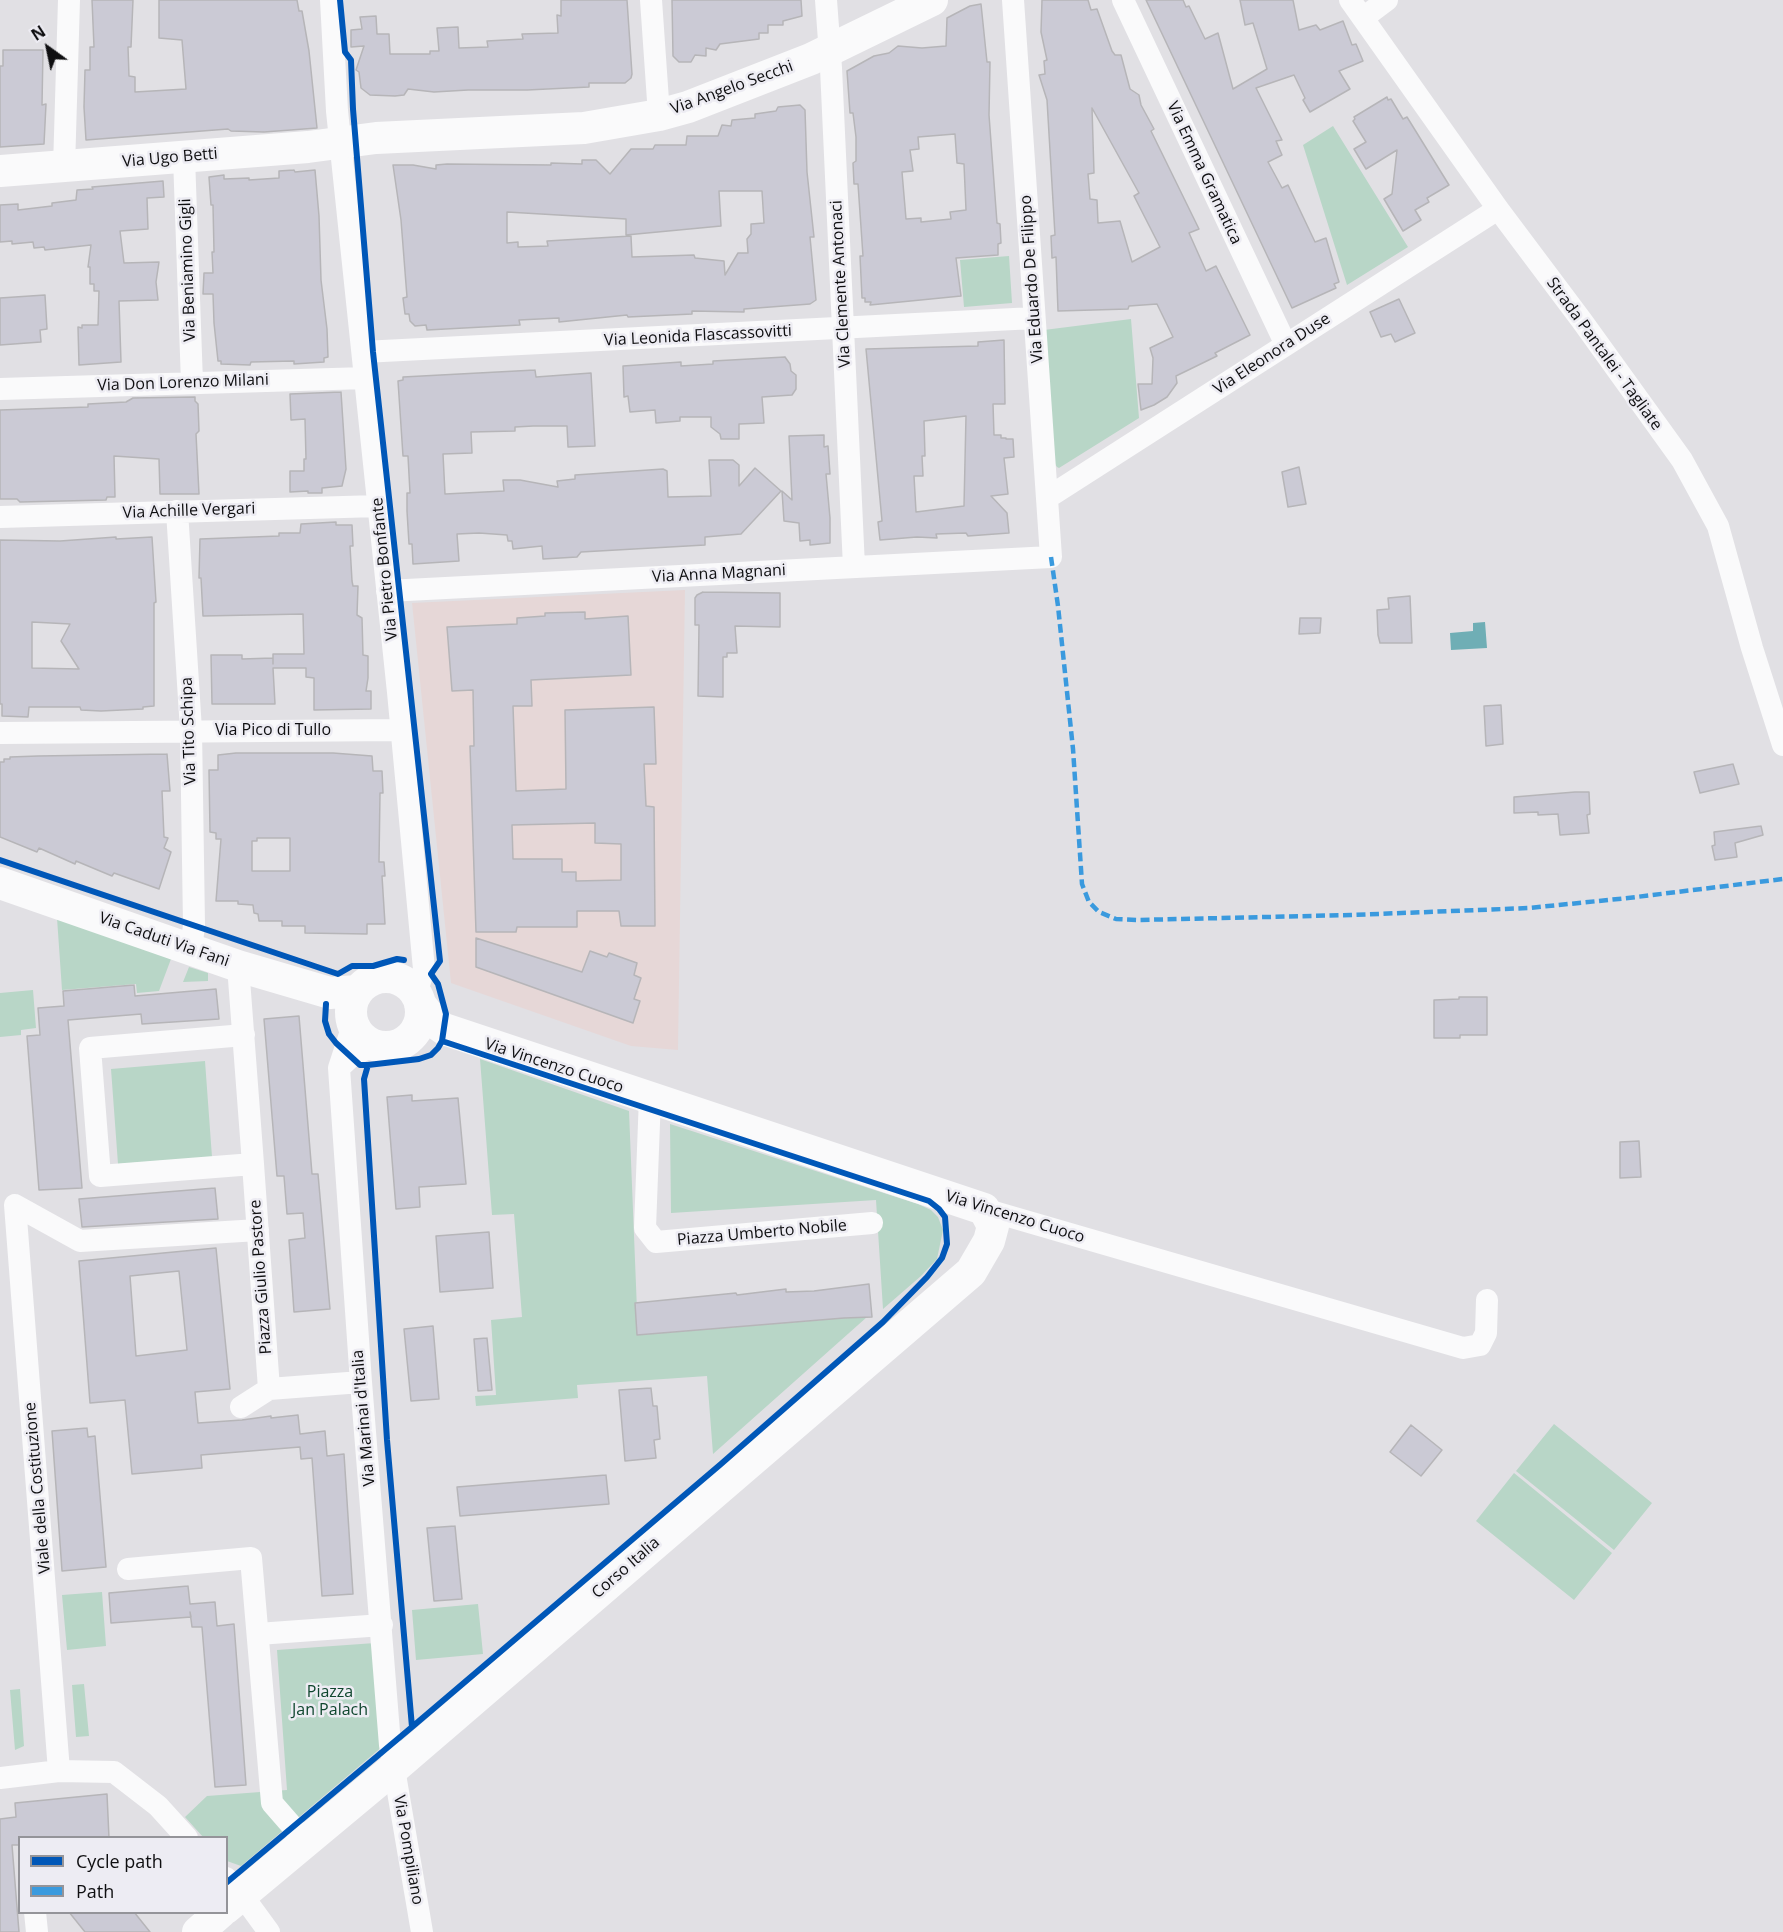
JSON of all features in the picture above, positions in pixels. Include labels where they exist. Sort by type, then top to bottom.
[{"type":"street","points":[[64,168],[69,0]]},
{"type":"street","name":"Via Pietro Bonfante","points":[[331,0],[340,143],[366,378],[424,969],[418,999]]},
{"type":"street","points":[[651,0],[659,115]]},
{"type":"street","name":"Via Clemente Antonaci","points":[[826,0],[854,567]]},
{"type":"street","name":"Via Angelo Secchi","points":[[340,143],[376,138],[584,128],[659,115],[698,103],[830,50],[932,0]]},
{"type":"street","name":"Via Eduardo De Filippo","points":[[1012,0],[1051,557]]},
{"type":"street","name":"Via Emma Gramatica","points":[[1123,0],[1286,345]]},
{"type":"street","points":[[1356,9],[1387,0]]},
{"type":"street","name":"Strada Pantalei - Tagliate","points":[[1356,9],[1498,209],[1682,460],[1718,526],[1752,648],[1783,745]]},
{"type":"street","name":"Via Ugo Betti","points":[[0,171],[64,168],[340,143]]},
{"type":"street","name":"Via Beniamino Gigli","points":[[184,157],[192,383]]},
{"type":"street","name":"Via Eleonora Duse","points":[[1047,498],[1498,209]]},
{"type":"street","name":"Via Leonida Flascassovitti","points":[[363,352],[1034,318]]},
{"type":"street","name":"Via Don Lorenzo Milani","points":[[0,389],[366,378]]},
{"type":"street","name":"Via Achille Vergari","points":[[0,517],[378,506]]},
{"type":"street","name":"Via Tito Schipa","points":[[177,511],[191,730],[194,925],[191,951]]},
{"type":"street","name":"Via Anna Magnani","points":[[387,591],[1051,557]]},
{"type":"street","name":"Via Pico di Tullo","points":[[0,733],[401,729]]},
{"type":"street","name":"Via Caduti Via Fani","points":[[0,883],[348,1006]]},
{"type":"street","name":"Piazza Giulio Pastore","points":[[238,966],[269,1389]]},
{"type":"street","points":[[339,1068],[351,1057],[364,1050],[392,1046],[404,1042],[418,1026],[421,1015],[418,999],[408,985],[388,977],[377,978],[366,983],[348,1006],[360,1036],[380,1047]]},
{"type":"street","name":"Via Vincenzo Cuoco","points":[[418,999],[435,1022],[444,1029],[984,1209],[1463,1348],[1480,1345],[1486,1333],[1487,1300]]},
{"type":"street","name":"Via Marinai d'Italia","points":[[348,1006],[339,1068],[361,1382],[390,1745],[394,1768]]},
{"type":"street","name":"Via Vincenzo Cuoco","points":[[412,1035],[444,1029]]},
{"type":"street","points":[[243,1035],[90,1048],[100,1176],[253,1164]]},
{"type":"street","name":"Piazza Umberto Nobile","points":[[650,1097],[645,1228],[656,1242],[872,1223]]},
{"type":"street","points":[[7,1205],[80,1241],[258,1230]]},
{"type":"street","name":"Viale della Costituzione","points":[[7,1205],[59,1771]]},
{"type":"street","name":"Corso Italia","points":[[229,1898],[306,1842],[394,1768],[971,1272],[988,1241],[993,1226],[984,1209]]},
{"type":"street","points":[[241,1407],[269,1389],[361,1382]]},
{"type":"street","points":[[128,1569],[251,1558],[272,1803],[306,1842]]},
{"type":"street","points":[[258,1634],[382,1625]]},
{"type":"street","name":"Via Pompiliano","points":[[394,1768],[422,1932]]},
{"type":"street","points":[[0,1778],[59,1771],[114,1772],[158,1806],[185,1836]]},
{"type":"street","points":[[229,1898],[269,1932]]},
{"type":"street","points":[[35,1914],[37,1932]]},
{"type":"street","name":"Corso Italia","points":[[198,1932],[214,1914]]},
{"type":"shaded area","points":[[685,590],[678,1050],[631,1046],[451,983],[412,603]]},
{"type":"green space","points":[[1333,126],[1408,247],[1347,285],[1303,145]]},
{"type":"green space","points":[[1009,256],[1012,303],[964,307],[960,260]]},
{"type":"green space","points":[[1131,319],[1139,418],[1059,468],[1055,464],[1044,330]]},
{"type":"green space","points":[[57,918],[171,959],[159,991],[137,993],[136,984],[62,990]]},
{"type":"green space","points":[[189,967],[208,973],[208,981],[183,982]]},
{"type":"green space","points":[[33,990],[36,1028],[21,1030],[21,1035],[0,1037],[0,993]]},
{"type":"green space","points":[[480,1059],[629,1111],[638,1335],[821,1320],[844,1314],[844,1318],[867,1317],[713,1454],[707,1376],[577,1385],[578,1398],[476,1406],[475,1396],[496,1395],[491,1320],[522,1317],[514,1214],[492,1215]]},
{"type":"green space","points":[[205,1061],[212,1157],[118,1164],[111,1069]]},
{"type":"green space","points":[[670,1124],[931,1210],[938,1217],[943,1230],[937,1259],[883,1309],[876,1200],[671,1213]]},
{"type":"green space","points":[[1554,1424],[1652,1503],[1614,1550],[1516,1471]]},
{"type":"green space","points":[[1514,1473],[1612,1553],[1574,1600],[1476,1521]]},
{"type":"green space","points":[[102,1592],[106,1646],[67,1650],[62,1595]]},
{"type":"green space","points":[[478,1604],[483,1654],[416,1660],[412,1610]]},
{"type":"green space","name":"Piazza Jan Palach","points":[[375,1643],[383,1746],[241,1866],[228,1861],[228,1836],[202,1836],[185,1817],[207,1796],[287,1790],[277,1650]]},
{"type":"green space","points":[[84,1684],[89,1736],[76,1737],[72,1685]]},
{"type":"green space","points":[[20,1689],[24,1746],[15,1750],[10,1690]]},
{"type":"water","points":[[1485,622],[1487,648],[1451,650],[1450,633],[1473,631],[1473,623]]},
{"type":"building","points":[[92,0],[133,0],[131,47],[128,47],[129,76],[135,77],[135,92],[186,89],[182,40],[159,38],[159,0],[297,0],[299,11],[302,11],[309,51],[317,128],[264,132],[228,129],[86,140],[85,70],[90,70],[90,47],[94,47]]},
{"type":"building","points":[[561,0],[627,0],[632,74],[625,83],[589,83],[589,87],[527,90],[434,92],[408,89],[404,95],[395,96],[370,95],[361,88],[359,72],[356,70],[364,46],[351,47],[351,30],[362,29],[360,17],[376,16],[377,34],[389,34],[390,54],[430,54],[430,51],[439,51],[437,28],[458,27],[459,48],[488,47],[487,41],[523,39],[522,34],[558,33],[557,15],[561,16]]},
{"type":"building","points":[[672,0],[801,0],[802,16],[783,21],[783,25],[768,25],[768,33],[759,33],[759,39],[720,44],[716,50],[706,48],[706,56],[695,55],[691,62],[679,62],[673,56]]},
{"type":"building","points":[[1042,0],[1088,0],[1091,10],[1097,9],[1112,51],[1115,55],[1121,55],[1130,89],[1139,95],[1141,105],[1154,129],[1151,131],[1199,229],[1189,233],[1206,271],[1216,266],[1250,335],[1215,353],[1217,356],[1176,376],[1177,383],[1167,397],[1141,410],[1138,384],[1152,384],[1153,358],[1150,348],[1173,337],[1157,304],[1129,306],[1128,309],[1058,311],[1056,257],[1052,258],[1051,236],[1055,235],[1047,100],[1039,75],[1045,74],[1044,61],[1047,60],[1041,32]],"holes":[[[1092,108],[1139,193],[1134,196],[1160,247],[1132,262],[1120,221],[1098,223],[1097,200],[1090,199],[1088,174],[1094,173]]]},
{"type":"building","points":[[1146,0],[1183,0],[1186,7],[1189,6],[1205,39],[1218,33],[1233,89],[1267,69],[1253,23],[1245,25],[1240,0],[1293,0],[1299,30],[1316,25],[1320,30],[1343,21],[1352,45],[1356,44],[1363,61],[1339,71],[1350,89],[1310,112],[1294,75],[1256,88],[1282,140],[1276,141],[1282,155],[1268,162],[1282,188],[1288,185],[1315,242],[1326,238],[1339,282],[1334,284],[1336,288],[1292,308]]},
{"type":"building","points":[[981,4],[987,62],[990,62],[989,115],[997,223],[1000,224],[1001,243],[998,244],[998,255],[956,258],[961,296],[870,305],[871,302],[865,302],[865,298],[862,298],[860,256],[863,256],[858,184],[854,184],[853,163],[856,161],[856,137],[853,113],[850,113],[847,71],[874,56],[889,53],[898,46],[922,48],[946,46],[947,18],[970,6]],"holes":[[[955,134],[957,163],[964,164],[966,210],[950,212],[951,219],[921,222],[921,218],[906,219],[902,172],[913,171],[910,150],[919,149],[918,137]]]},
{"type":"building","points":[[3,50],[43,50],[42,105],[46,104],[44,144],[0,147],[0,66],[3,66]]},
{"type":"building","points":[[1387,97],[1388,100],[1391,99],[1403,119],[1407,117],[1449,185],[1427,198],[1429,202],[1415,210],[1421,220],[1403,231],[1384,199],[1392,194],[1397,150],[1366,169],[1354,149],[1366,142],[1353,121],[1354,117]]},
{"type":"building","points":[[800,105],[805,110],[807,172],[814,237],[810,237],[816,300],[810,304],[744,309],[744,312],[692,311],[692,314],[628,317],[627,315],[559,322],[559,318],[519,320],[520,325],[427,330],[426,325],[415,326],[410,321],[409,314],[405,314],[403,298],[407,297],[401,220],[393,165],[413,165],[436,169],[436,165],[447,164],[551,165],[551,163],[582,164],[582,160],[596,160],[610,174],[631,149],[653,149],[655,145],[686,145],[687,136],[718,136],[722,125],[731,126],[732,120],[755,118],[755,114],[776,111],[778,107]],"holes":[[[719,191],[762,191],[764,223],[751,224],[751,234],[747,239],[748,253],[738,253],[725,275],[724,261],[695,258],[694,255],[632,257],[631,236],[547,241],[548,246],[518,247],[518,242],[507,243],[507,212],[626,219],[626,235],[721,226]]]},
{"type":"building","points":[[294,170],[295,172],[315,170],[328,357],[324,358],[324,362],[294,364],[294,361],[251,362],[250,365],[221,364],[221,361],[218,361],[213,294],[203,294],[204,273],[213,273],[213,205],[211,205],[209,177],[224,175],[224,179],[249,178],[249,180],[279,178],[279,171]]},
{"type":"building","points":[[163,181],[164,197],[147,198],[148,229],[120,231],[124,263],[159,262],[156,282],[158,300],[119,301],[121,362],[79,365],[78,327],[98,325],[99,291],[94,291],[94,284],[90,284],[90,267],[88,267],[91,245],[45,250],[44,247],[34,248],[33,242],[12,244],[12,241],[0,242],[0,205],[18,204],[18,210],[52,206],[52,203],[76,200],[77,190]]},
{"type":"building","points":[[45,295],[47,329],[40,330],[41,342],[0,345],[0,298]]},
{"type":"building","points":[[1399,299],[1415,333],[1395,342],[1391,334],[1381,337],[1370,312]]},
{"type":"building","points":[[1004,340],[1005,404],[993,404],[994,435],[1013,439],[1014,457],[1004,458],[1008,494],[991,496],[1007,513],[1009,533],[968,536],[966,533],[936,534],[937,538],[880,540],[878,522],[882,521],[866,349],[978,346],[978,342]],"holes":[[[966,416],[964,506],[916,512],[914,476],[923,476],[924,421]]]},
{"type":"building","points":[[785,357],[790,364],[791,371],[796,375],[796,389],[792,395],[762,397],[764,423],[739,424],[739,439],[721,439],[720,434],[711,427],[711,417],[680,417],[680,421],[656,423],[655,410],[630,412],[628,396],[624,397],[623,366],[681,362],[681,366],[713,364],[713,361]]},
{"type":"building","points":[[535,370],[536,377],[591,373],[595,446],[568,447],[567,426],[515,427],[515,431],[471,432],[472,453],[443,454],[445,494],[504,491],[503,480],[520,480],[558,487],[557,481],[575,479],[575,475],[663,469],[667,471],[668,497],[711,496],[709,460],[733,460],[739,465],[739,486],[755,468],[781,491],[741,534],[705,537],[705,545],[581,552],[577,557],[543,559],[542,546],[513,549],[512,541],[508,541],[507,535],[457,534],[459,561],[413,564],[407,511],[407,493],[410,493],[408,456],[403,456],[398,381],[403,380],[403,377]]},
{"type":"building","points":[[341,392],[346,469],[342,486],[322,488],[322,493],[290,492],[290,471],[304,471],[304,459],[306,459],[305,419],[291,420],[290,394]]},
{"type":"building","points":[[195,397],[198,404],[199,431],[196,434],[199,494],[160,494],[159,459],[114,456],[115,497],[107,497],[106,500],[20,502],[17,499],[0,499],[0,410],[88,407],[88,404],[126,402],[133,398]]},
{"type":"building","points":[[824,435],[824,447],[828,446],[830,474],[826,474],[830,543],[810,545],[810,540],[800,541],[799,523],[784,521],[782,491],[792,500],[789,436]]},
{"type":"building","points":[[1299,467],[1306,504],[1288,507],[1282,472]]},
{"type":"building","points":[[336,522],[336,525],[352,525],[353,546],[350,546],[352,581],[353,586],[358,586],[357,615],[362,618],[363,655],[368,656],[366,691],[371,691],[371,709],[314,710],[314,678],[306,677],[306,668],[273,668],[275,704],[212,704],[211,655],[242,655],[242,659],[273,658],[273,654],[304,654],[303,614],[203,616],[201,578],[199,578],[200,539],[300,533],[301,524]]},
{"type":"building","points":[[152,537],[156,602],[154,603],[154,706],[143,707],[143,709],[101,711],[81,710],[80,707],[29,707],[28,717],[2,716],[2,704],[0,704],[0,540],[60,541]],"holes":[[[32,622],[70,624],[61,641],[79,669],[32,668]]]},
{"type":"building","points":[[703,592],[780,593],[780,627],[735,626],[737,653],[727,653],[727,657],[723,657],[723,697],[698,696],[699,625],[695,625],[695,598]]},
{"type":"building","points":[[1410,596],[1412,643],[1380,643],[1377,610],[1389,609],[1388,598]]},
{"type":"building","points":[[585,612],[585,619],[628,616],[631,675],[531,680],[532,706],[513,706],[516,791],[566,789],[565,710],[654,707],[656,764],[644,764],[646,806],[654,807],[655,926],[621,926],[619,911],[577,911],[577,927],[517,927],[516,932],[476,932],[470,746],[474,746],[473,690],[452,691],[447,627],[517,624],[517,618],[545,616],[545,613]],"holes":[[[595,823],[595,843],[621,844],[621,880],[576,881],[576,872],[562,872],[562,859],[513,859],[512,825]]]},
{"type":"building","points":[[1300,618],[1321,618],[1320,633],[1299,634]]},
{"type":"building","points":[[1501,705],[1503,744],[1486,746],[1484,706]]},
{"type":"building","points":[[333,753],[372,756],[373,771],[382,771],[379,862],[384,862],[385,876],[382,876],[385,924],[367,924],[367,934],[305,933],[305,926],[282,926],[282,921],[259,921],[258,914],[254,913],[253,905],[238,904],[238,901],[216,901],[221,839],[216,839],[216,833],[210,832],[209,770],[218,770],[218,755]],"holes":[[[257,838],[290,838],[290,871],[252,871],[252,841],[257,841]]]},
{"type":"building","points":[[167,754],[170,791],[162,791],[164,837],[168,838],[164,848],[171,852],[159,889],[114,873],[112,876],[76,861],[75,864],[39,848],[37,852],[0,837],[0,762],[4,762],[4,759],[38,756]]},
{"type":"building","points":[[1733,764],[1739,784],[1700,793],[1694,772]]},
{"type":"building","points":[[1589,792],[1590,814],[1587,815],[1589,833],[1560,835],[1558,814],[1514,813],[1514,797]]},
{"type":"building","points":[[1761,826],[1763,835],[1735,843],[1737,857],[1715,860],[1712,846],[1715,845],[1714,832]]},
{"type":"building","points":[[476,938],[582,972],[590,951],[607,957],[609,953],[637,963],[634,975],[641,978],[634,999],[640,1001],[633,1023],[476,967]]},
{"type":"building","points":[[134,985],[135,996],[216,989],[219,1019],[142,1024],[141,1014],[68,1020],[82,1188],[39,1190],[27,1036],[40,1035],[38,1008],[64,1006],[63,991]]},
{"type":"building","points":[[1459,997],[1487,997],[1487,1035],[1434,1038],[1434,1000],[1459,999]]},
{"type":"building","points":[[299,1016],[312,1174],[318,1174],[330,1309],[294,1312],[289,1240],[305,1238],[303,1213],[287,1214],[284,1176],[277,1176],[264,1019]]},
{"type":"building","points":[[412,1095],[412,1101],[458,1098],[466,1184],[419,1187],[420,1207],[396,1209],[387,1097]]},
{"type":"building","points":[[1639,1141],[1641,1177],[1620,1178],[1620,1142]]},
{"type":"building","points":[[215,1188],[218,1219],[82,1227],[79,1199]]},
{"type":"building","points":[[489,1232],[493,1288],[440,1292],[436,1236]]},
{"type":"building","points":[[216,1248],[230,1389],[195,1392],[198,1423],[298,1415],[300,1434],[325,1431],[327,1456],[344,1454],[353,1594],[322,1596],[312,1458],[301,1459],[300,1447],[201,1455],[202,1468],[132,1474],[125,1400],[90,1403],[79,1261]],"holes":[[[179,1271],[187,1350],[136,1356],[130,1276]]]},
{"type":"building","points":[[869,1284],[872,1317],[637,1335],[635,1303],[786,1289],[786,1292],[814,1291]]},
{"type":"building","points":[[433,1326],[439,1399],[411,1401],[404,1329]]},
{"type":"building","points":[[487,1338],[492,1390],[478,1391],[474,1339]]},
{"type":"building","points":[[651,1388],[653,1406],[657,1406],[660,1439],[654,1440],[656,1458],[625,1461],[619,1390]]},
{"type":"building","points":[[1411,1425],[1442,1450],[1421,1476],[1390,1452]]},
{"type":"building","points":[[87,1428],[88,1437],[95,1436],[106,1567],[62,1571],[52,1431]]},
{"type":"building","points":[[606,1475],[609,1504],[460,1516],[457,1487]]},
{"type":"building","points":[[455,1526],[462,1599],[434,1601],[427,1528]]},
{"type":"building","points":[[188,1586],[190,1604],[215,1602],[217,1626],[234,1624],[246,1785],[215,1787],[202,1627],[192,1627],[191,1617],[111,1623],[109,1593]]},
{"type":"building","points":[[107,1794],[109,1836],[18,1836],[18,1845],[12,1845],[19,1932],[0,1932],[0,1819],[16,1817],[15,1803]]},
{"type":"building","points":[[71,1914],[136,1914],[150,1932],[85,1932]]},
{"type":"marked path","points":[[1051,557],[1073,749],[1082,884],[1089,902],[1099,912],[1116,919],[1138,920],[1529,908],[1783,879]]},
{"type":"cycle path","points":[[326,1004],[325,1021],[329,1034],[360,1065],[419,1059],[431,1055],[442,1041],[446,1014],[438,984],[431,974],[440,961],[373,352],[351,60],[345,52],[340,0]]},
{"type":"cycle path","points":[[0,860],[338,974],[352,966],[373,966],[397,959],[404,960]]},
{"type":"cycle path","points":[[412,1727],[721,1464],[883,1322],[927,1277],[942,1258],[947,1244],[945,1217],[929,1201],[442,1041]]},
{"type":"cycle path","points":[[228,1881],[412,1727],[387,1440],[364,1079],[368,1065]]}]
